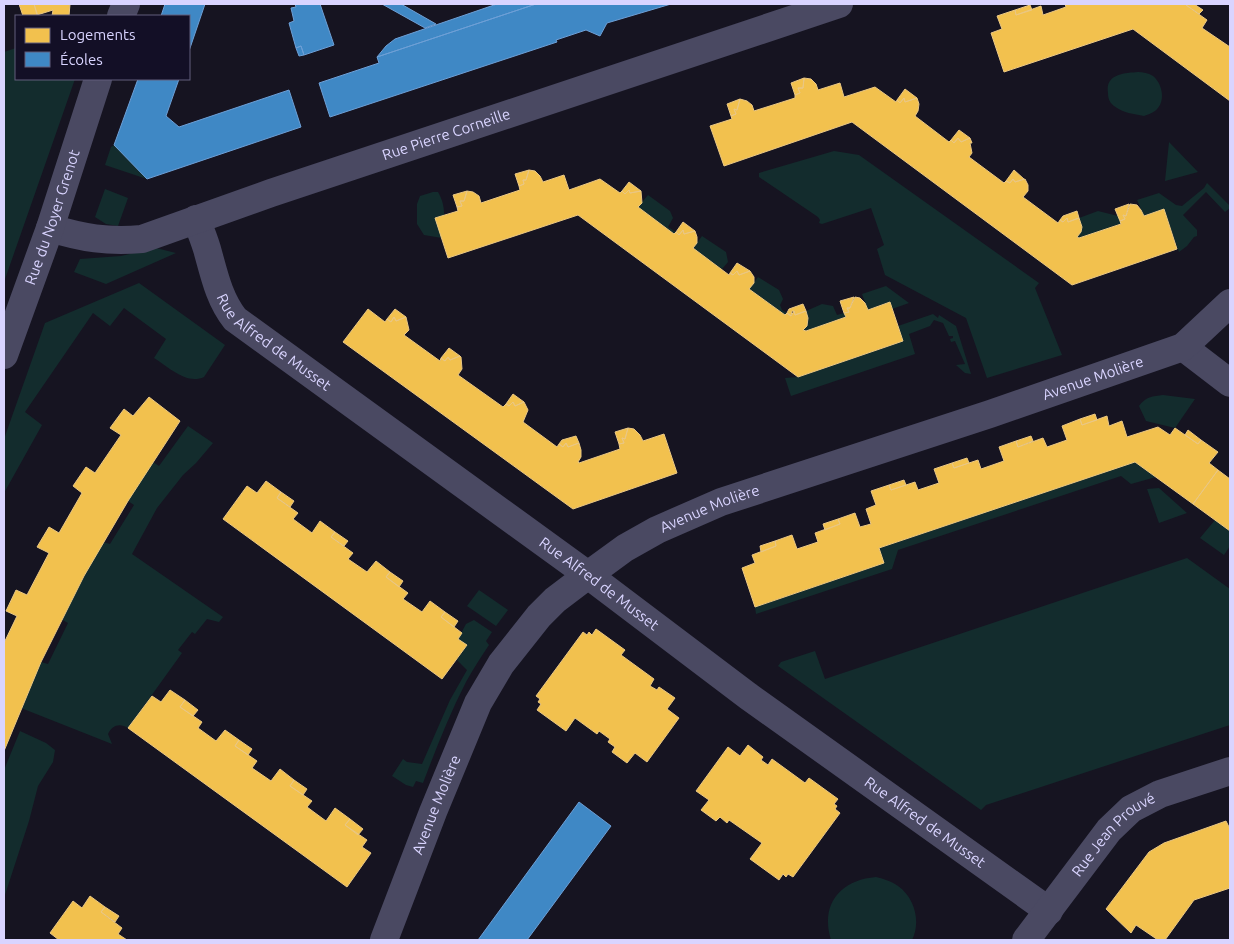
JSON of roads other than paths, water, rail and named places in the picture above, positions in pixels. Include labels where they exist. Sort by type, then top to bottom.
[{"type":"street","name":"Rue Pierre Corneille","points":[[50,228],[87,238],[142,239],[196,219],[839,4]]},
{"type":"street","name":"Rue du Noyer Grenot","points":[[4,355],[50,228],[98,80]]},
{"type":"street","name":"Rue Alfred de Musset","points":[[196,219],[216,282],[229,312],[235,319],[588,575],[748,696],[1048,911]]},
{"type":"street","name":"Avenue Molière","points":[[384,940],[433,812],[478,703],[501,664],[539,616],[555,600],[588,575],[625,548],[658,530],[721,502],[990,414],[1183,347],[1230,303]]},
{"type":"street","points":[[1183,347],[1230,383]]},
{"type":"street","name":"Rue Jean Prouvé","points":[[1026,940],[1109,830],[1131,809],[1160,794],[1230,771]]}]
